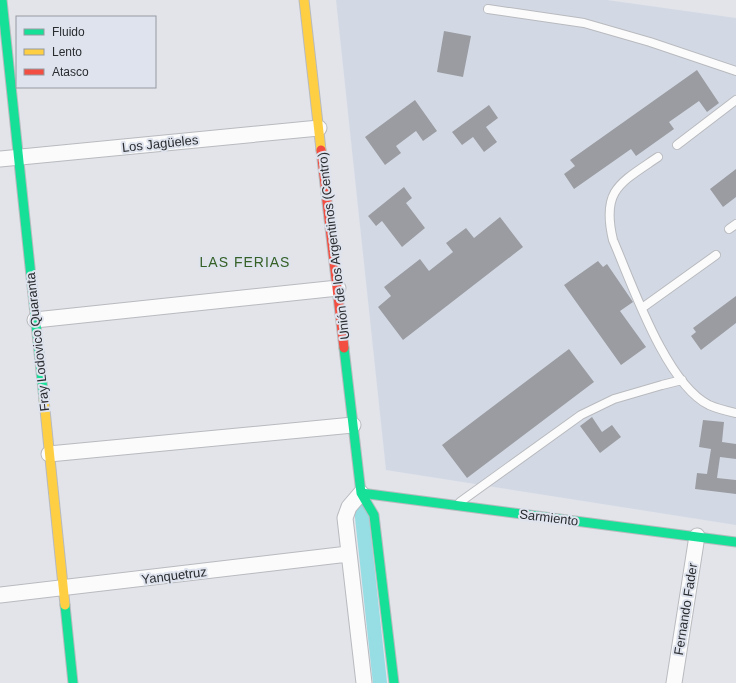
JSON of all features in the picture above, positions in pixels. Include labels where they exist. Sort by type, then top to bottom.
[{"type":"street","name":"Fray Lodovico Quaranta","points":[[2,0],[17,157],[73,683]]},
{"type":"street","name":"Unión de los Argentinos (Centro)","points":[[304,0],[361,493],[374,514],[394,683]]},
{"type":"street","name":"Los Jagüeles","points":[[0,159],[319,128]]},
{"type":"street","points":[[35,320],[338,288]]},
{"type":"street","points":[[49,454],[353,425]]},
{"type":"street","points":[[361,493],[349,507],[345,518],[364,683]]},
{"type":"street","name":"Sarmiento","points":[[361,493],[736,542]]},
{"type":"street","name":"Fernando Fader","points":[[674,683],[697,536]]},
{"type":"street","name":"Yanquetruz","points":[[0,595],[348,554]]},
{"type":"lane","points":[[488,9],[584,23],[650,42],[736,70]]},
{"type":"lane","points":[[677,145],[736,100]]},
{"type":"lane","points":[[658,157],[620,185],[609,202],[608,221],[612,240],[666,360],[682,380],[708,404],[736,413]]},
{"type":"lane","points":[[642,308],[716,255]]},
{"type":"lane","points":[[456,505],[581,415],[614,399],[662,384],[682,380]]},
{"type":"shaded area","points":[[336,0],[607,0],[736,18],[736,525],[386,470]]},
{"type":"building","points":[[444,31],[471,36],[463,77],[437,72]]},
{"type":"building","points":[[697,70],[719,103],[707,112],[699,101],[669,122],[674,129],[636,156],[631,149],[574,189],[564,174],[575,166],[570,160]]},
{"type":"building","points":[[415,100],[437,131],[423,141],[416,131],[396,146],[401,153],[385,165],[365,137]]},
{"type":"building","points":[[489,105],[498,118],[486,127],[497,142],[484,152],[473,137],[462,145],[452,132]]},
{"type":"building","points":[[736,169],[736,197],[723,207],[710,189]]},
{"type":"building","points":[[404,187],[412,198],[406,203],[425,228],[402,247],[382,221],[376,226],[368,216]]},
{"type":"building","points":[[500,217],[523,247],[403,340],[378,307],[391,296],[384,287],[420,259],[429,271],[453,252],[446,243],[466,228],[474,238]]},
{"type":"building","points":[[598,261],[603,267],[607,264],[633,302],[620,311],[646,347],[621,365],[564,285]]},
{"type":"building","points":[[736,296],[736,323],[701,350],[691,336],[696,332],[693,328]]},
{"type":"building","points":[[569,349],[594,382],[467,478],[442,445]]},
{"type":"building","points":[[592,417],[602,432],[612,425],[621,437],[600,453],[580,426]]},
{"type":"building","points":[[703,420],[724,422],[722,442],[736,444],[736,459],[720,457],[717,478],[736,480],[736,494],[695,489],[697,473],[707,474],[711,449],[699,447]]},
{"type":"waterway","points":[[361,508],[380,683]]},
{"type":"traffic: fast","points":[[2,0],[44,400]]},
{"type":"traffic: fast","points":[[344,348],[361,493],[374,515],[394,683]]},
{"type":"traffic: fast","points":[[361,493],[736,542]]},
{"type":"traffic: fast","points":[[65,605],[73,683]]},
{"type":"traffic: slow","points":[[304,0],[321,150]]},
{"type":"traffic: slow","points":[[44,400],[65,605]]},
{"type":"traffic: jam","points":[[321,150],[344,348]]},
{"type":"district","name":"LAS FERIAS","points":[[245,262]]}]
